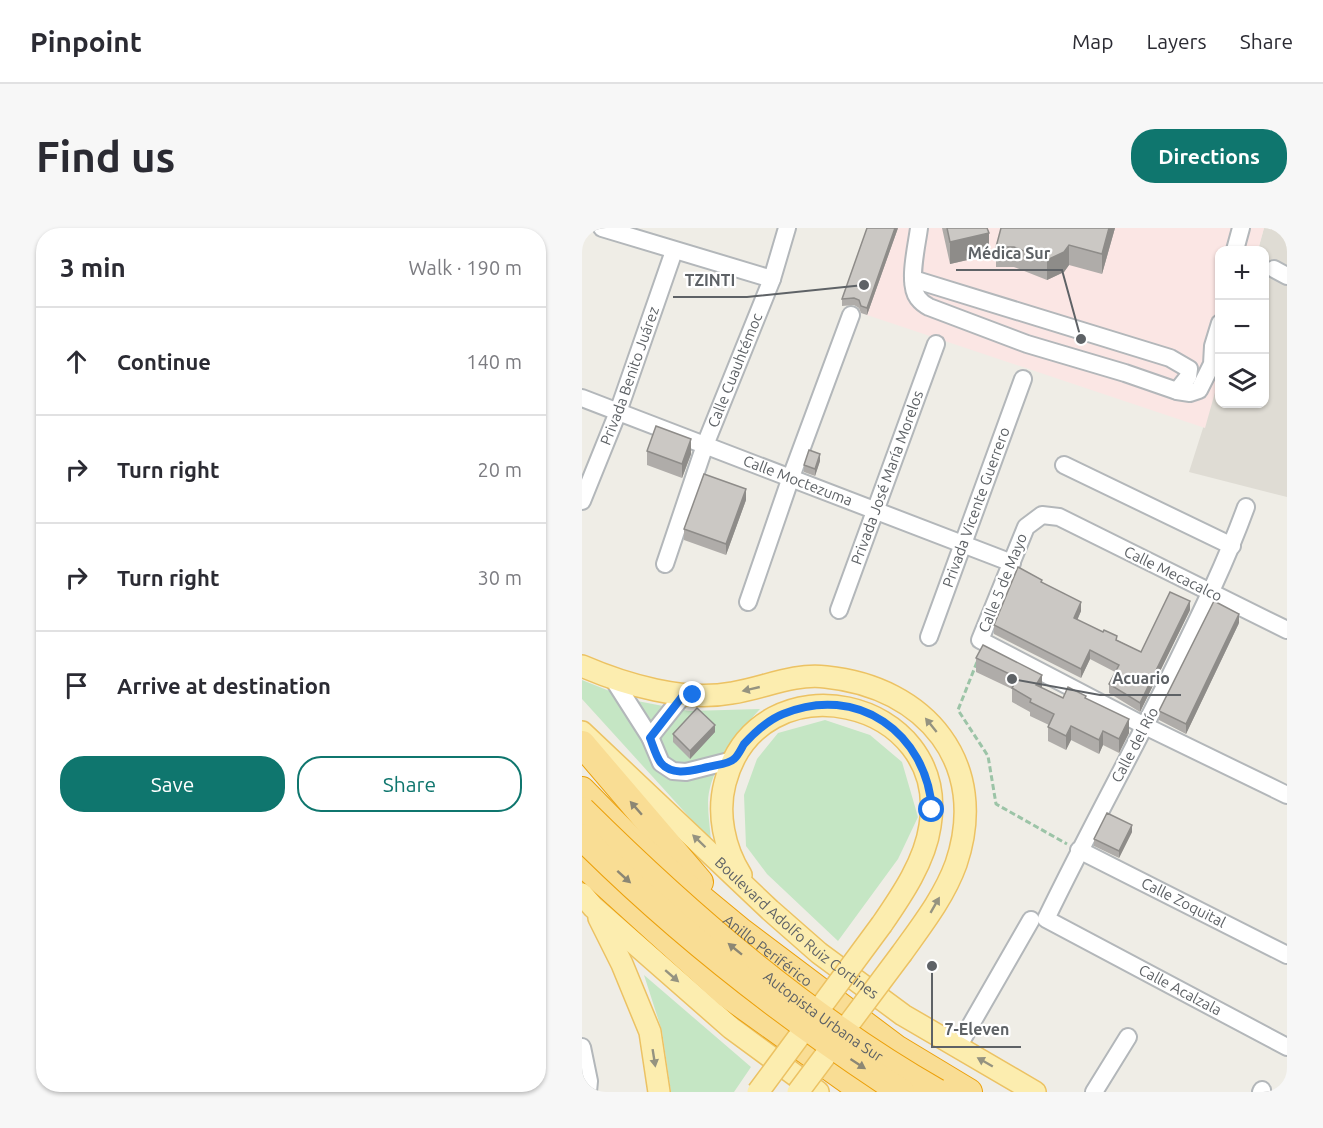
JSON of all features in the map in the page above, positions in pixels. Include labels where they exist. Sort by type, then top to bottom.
[{"type":"highway","points":[[582,744],[742,932]]},
{"type":"highway","name":"Anillo Periférico","points":[[582,790],[633,842],[742,932],[896,1048],[969,1092]]},
{"type":"highway","name":"Autopista Urbana Sur","points":[[582,810],[656,881],[754,965],[879,1056],[937,1092]]},
{"type":"highway","name":"Autopista Urbana Sur","points":[[582,837],[686,933],[742,980],[815,1034],[902,1092]]},
{"type":"highway","points":[[582,863],[728,995]]},
{"type":"highway","points":[[582,877],[658,946],[864,1092]]},
{"type":"main road","points":[[582,666],[613,679],[693,695],[730,694],[793,678],[825,676],[864,684],[901,699],[926,717],[947,745],[960,772],[966,807],[963,835],[956,864],[936,907],[798,1092]]},
{"type":"main road","points":[[758,1092],[882,924],[918,863],[926,842],[930,826],[930,793],[927,777],[912,748],[901,736],[875,716],[844,706],[811,705],[780,715],[765,724],[753,734],[733,760],[723,792],[722,808],[726,840],[738,871],[770,910]]},
{"type":"main road","name":"Boulevard Adolfo Ruiz Cortines","points":[[582,732],[770,910],[819,953],[903,1015],[1035,1092]]},
{"type":"main road","points":[[588,901],[621,964],[650,1032],[659,1092]]},
{"type":"main road","points":[[588,901],[731,1028],[818,1092]]},
{"type":"street","points":[[602,228],[772,279]]},
{"type":"street","name":"Calle Cuauhtémoc","points":[[665,564],[705,445],[772,279],[787,228]]},
{"type":"street","points":[[919,228],[913,279],[916,295],[937,311],[1027,344],[1177,391],[1190,393],[1199,390],[1212,364],[1215,342]]},
{"type":"street","points":[[1236,246],[1240,228]]},
{"type":"street","name":"Privada Benito Juárez","points":[[582,501],[618,412],[674,251]]},
{"type":"street","points":[[913,279],[1170,358],[1189,369],[1188,377],[1177,391]]},
{"type":"street","points":[[748,602],[851,315]]},
{"type":"street","name":"Privada José María Morelos","points":[[839,610],[936,344]]},
{"type":"street","points":[[1159,385],[1170,358]]},
{"type":"street","name":"Privada Vicente Guerrero","points":[[929,637],[1023,379]]},
{"type":"street","name":"Calle Moctezuma","points":[[582,398],[1012,563]]},
{"type":"street","points":[[1064,465],[1232,546]]},
{"type":"street","name":"Calle del Río","points":[[1074,935],[1046,919],[1211,593],[1246,507]]},
{"type":"street","name":"Calle 5 de Mayo","points":[[982,642],[1026,527],[1042,515],[1059,517]]},
{"type":"street","name":"Calle Mecacalco","points":[[1059,517],[1287,630]]},
{"type":"street","points":[[982,642],[1145,726],[1287,795]]},
{"type":"street","points":[[613,679],[650,738],[661,763],[673,771],[686,772],[733,760]]},
{"type":"street","points":[[650,738],[685,693]]},
{"type":"street","name":"Calle Zoquital","points":[[1079,850],[1287,955]]},
{"type":"street","points":[[958,1047],[1031,920]]},
{"type":"street","name":"Calle Acalzala","points":[[1074,935],[1287,1047]]},
{"type":"street","points":[[1094,1092],[1128,1037]]},
{"type":"street","points":[[582,1047],[589,1081],[588,1092]]},
{"type":"path","points":[[982,642],[958,710],[988,756],[996,804],[1079,850]]},
{"type":"shaded area","points":[[897,228],[1264,228],[1259,246],[1215,246],[1215,392],[1205,428],[867,315]]},
{"type":"shaded area","points":[[1264,228],[1287,228],[1287,497],[1189,472],[1215,391],[1215,408],[1269,408],[1269,246],[1259,246]]},
{"type":"green space","points":[[582,680],[632,700],[689,711],[760,709],[734,740],[713,778],[708,803],[711,841],[582,699]]},
{"type":"green space","points":[[825,720],[870,735],[902,762],[918,817],[898,859],[838,941],[767,874],[746,846],[744,795],[757,759],[778,733]]},
{"type":"green space","points":[[644,975],[751,1067],[734,1092],[671,1092],[662,1031]]},
{"type":"building","points":[[867,228],[895,228],[867,308],[861,306],[859,300],[854,298],[842,299]]},
{"type":"building","points":[[947,228],[987,228],[989,233],[950,242]]},
{"type":"building","points":[[1001,228],[1109,228],[1102,254],[1069,245],[1064,252],[1047,260],[1014,247],[996,247]]},
{"type":"building","points":[[656,426],[691,439],[682,464],[647,451]]},
{"type":"building","points":[[809,450],[820,454],[815,469],[804,465]]},
{"type":"building","points":[[704,474],[746,489],[726,544],[684,529]]},
{"type":"building","points":[[1018,567],[1042,580],[1041,582],[1081,602],[1074,618],[1117,636],[1116,640],[1141,652],[1170,592],[1190,601],[1140,703],[1109,684],[1119,665],[1090,650],[1081,669],[994,625]]},
{"type":"building","points":[[1214,601],[1239,614],[1186,724],[1159,711]]},
{"type":"building","points":[[983,645],[1042,675],[1036,685],[1063,698],[1068,687],[1086,696],[1085,698],[1129,719],[1119,739],[1103,731],[1099,740],[1071,726],[1066,736],[1048,727],[1054,714],[1030,702],[1031,699],[1012,688],[1018,678],[976,658]]},
{"type":"building","points":[[697,708],[715,725],[690,751],[673,734]]},
{"type":"building","points":[[1107,813],[1132,825],[1119,851],[1094,839]]},
{"type":"place","name":"TZINTI","points":[[864,285]]},
{"type":"place","name":"Médica Sur","points":[[1081,339]]},
{"type":"place","name":"Acuario","points":[[1012,679]]},
{"type":"place","name":"7-Eleven","points":[[932,966]]},
{"type":"route","points":[[693,695],[685,693],[650,738],[661,763],[673,771],[686,772],[733,760],[753,734],[765,724],[795,709],[827,704],[844,706],[875,716],[889,725],[912,748],[927,777],[932,810]]}]
